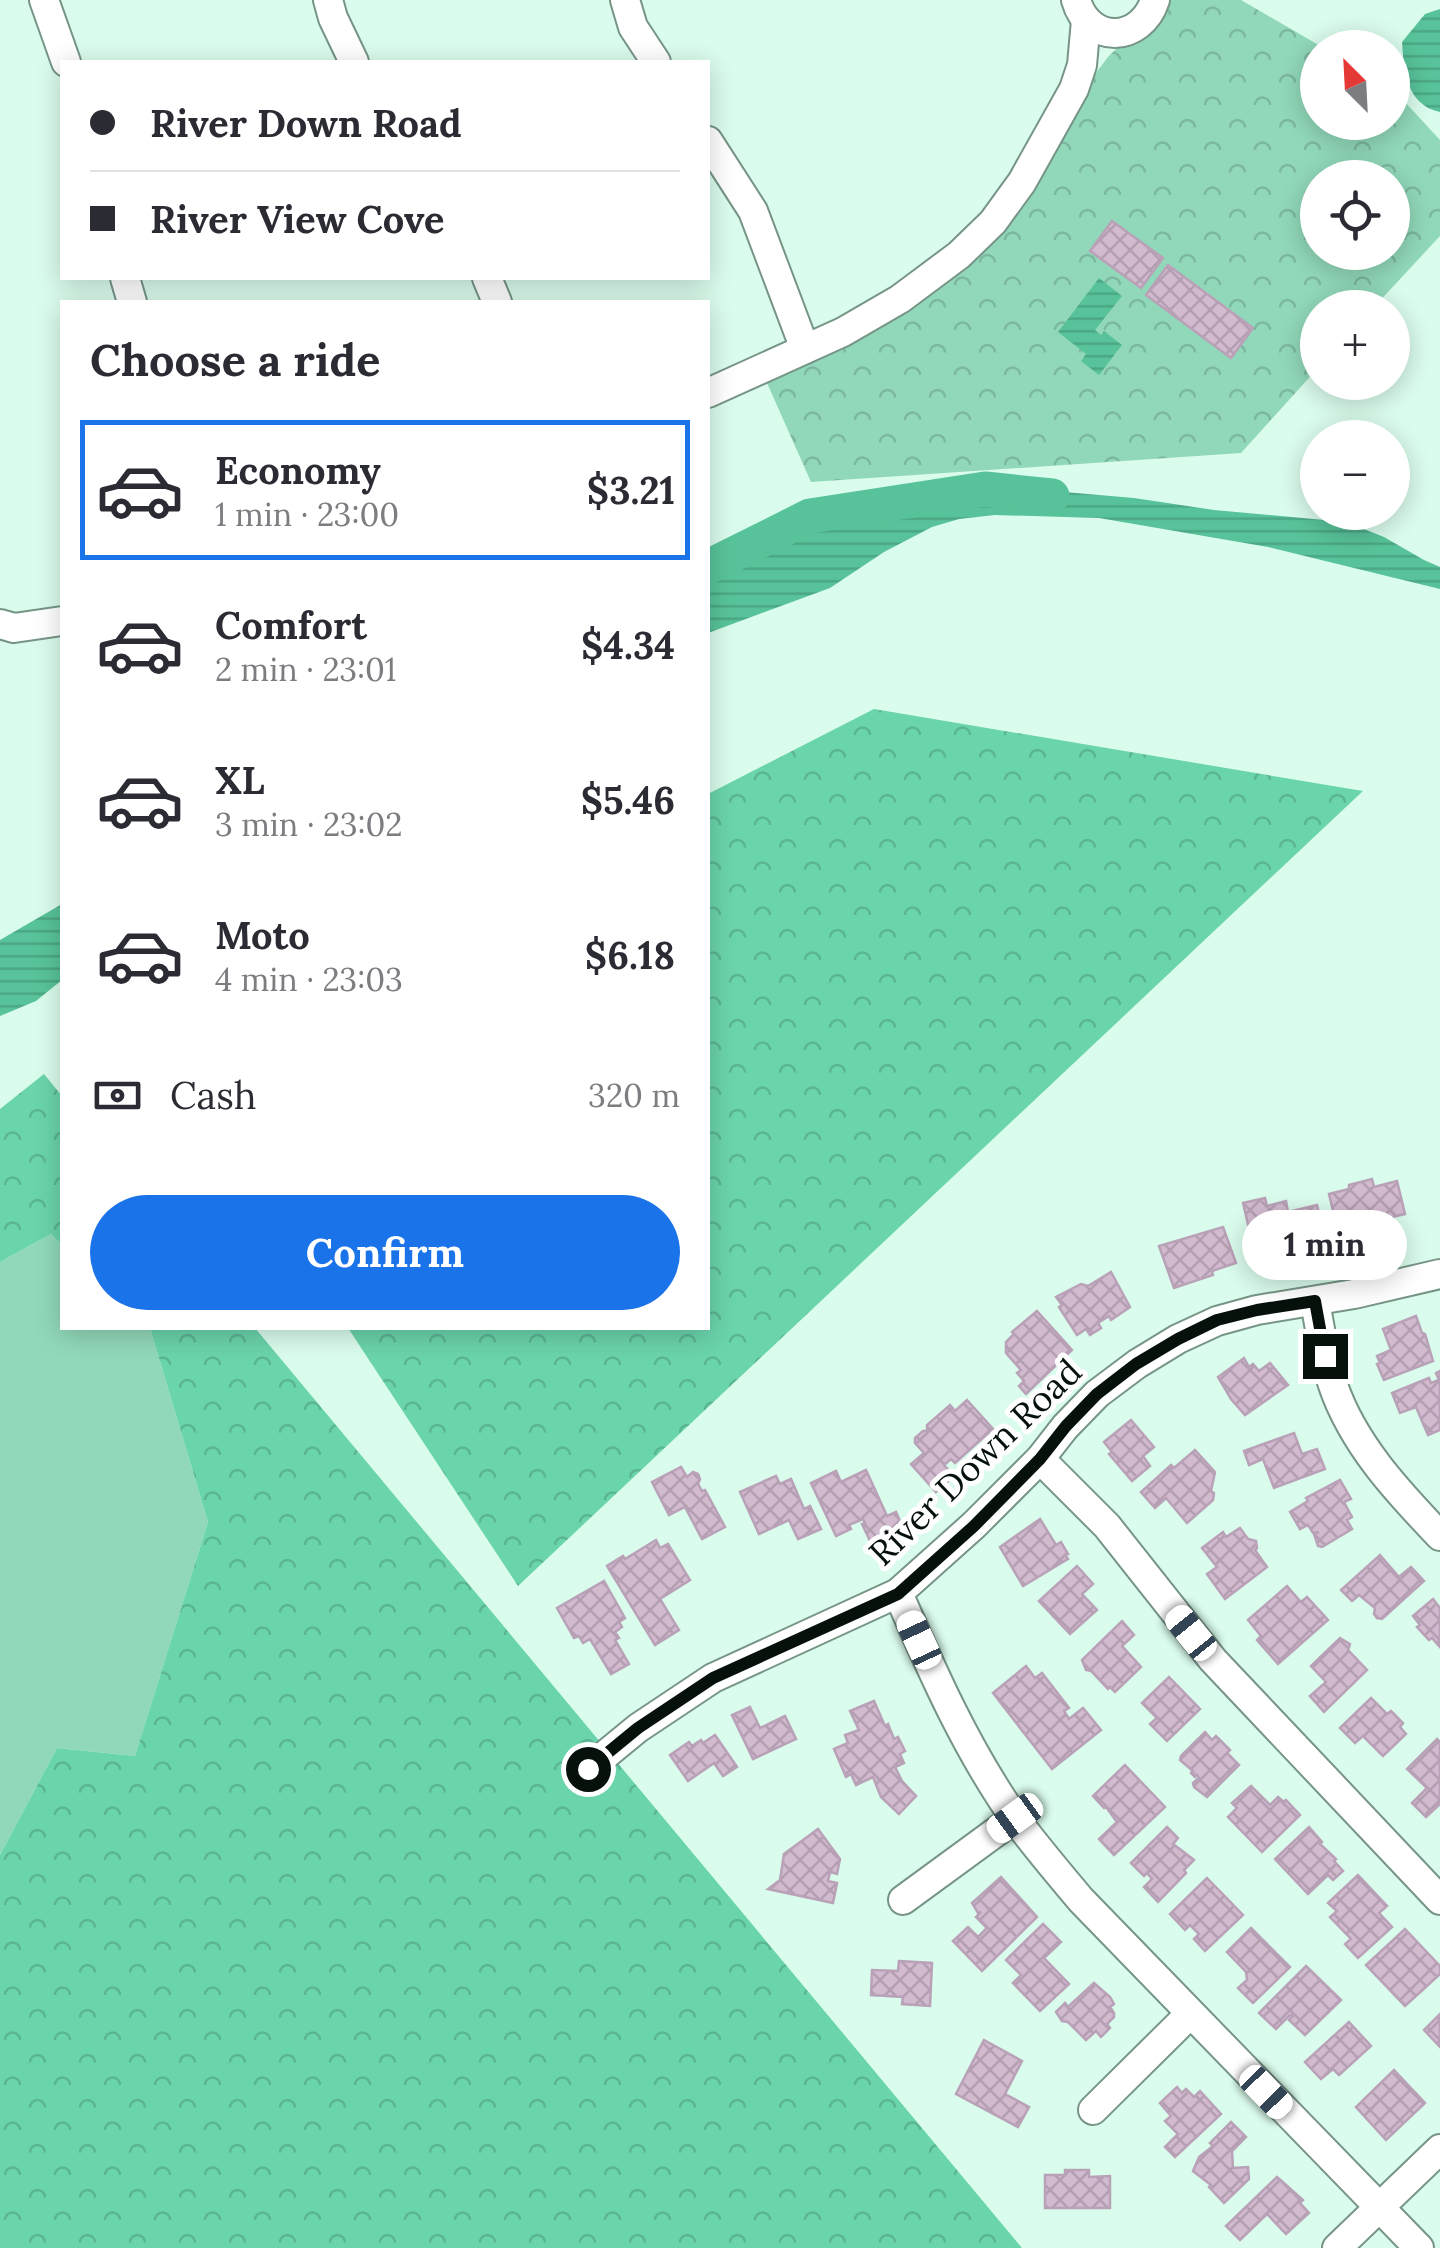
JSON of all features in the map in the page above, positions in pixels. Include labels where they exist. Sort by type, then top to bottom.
[{"type":"street","points":[[44,0],[65,60]]},
{"type":"street","points":[[328,0],[353,60]]},
{"type":"street","points":[[626,0],[633,27],[655,60]]},
{"type":"street","points":[[1082,66],[1119,33],[1142,24],[1155,0]]},
{"type":"street","points":[[1081,10],[1095,28],[1119,33]]},
{"type":"street","points":[[710,392],[842,332],[900,299],[993,222],[1031,167],[1074,90],[1082,66],[1081,10]]},
{"type":"street","points":[[710,144],[753,210],[805,349]]},
{"type":"street","points":[[0,624],[14,628],[60,620]]},
{"type":"street","name":"River Down Road","points":[[588,1769],[638,1728],[713,1678],[898,1594],[974,1526],[1097,1394],[1178,1339],[1217,1320],[1257,1310],[1440,1274]]},
{"type":"street","points":[[1315,1301],[1325,1356],[1346,1418],[1372,1458],[1440,1536]]},
{"type":"street","points":[[1040,1459],[1107,1526],[1213,1660],[1440,1900]]},
{"type":"street","points":[[898,1594],[946,1701],[1015,1818],[1081,1900],[1419,2248]]},
{"type":"street","points":[[904,1900],[1015,1818]]},
{"type":"street","points":[[1092,2110],[1190,2014]]},
{"type":"street","points":[[1337,2248],[1440,2149]]},
{"type":"green space","points":[[1170,0],[1241,0],[1300,34],[1300,140],[1410,140],[1410,107],[1440,140],[1440,236],[1410,268],[1410,160],[1300,160],[1300,270],[1408,270],[1390,290],[1300,290],[1300,388],[1241,453],[811,482],[767,383],[849,344],[925,296],[1108,57],[1127,38],[1155,24]]},
{"type":"green space","points":[[874,709],[1363,791],[518,1586],[349,1330],[710,1330],[710,793]]},
{"type":"green space","points":[[44,1074],[60,1094],[60,1243],[51,1234],[0,1262],[0,1109]]},
{"type":"green space","points":[[51,1234],[60,1243],[60,1330],[151,1330],[208,1522],[135,1756],[57,1748],[0,1855],[0,1262]]},
{"type":"green space","points":[[151,1330],[257,1330],[1022,2248],[0,2248],[0,1855],[57,1748],[135,1756],[208,1522]]},
{"type":"shaded area","points":[[1440,9],[1440,112],[1420,102],[1410,87],[1410,32],[1425,14]]},
{"type":"shaded area","points":[[1099,278],[1122,296],[1095,330],[1101,335],[1104,331],[1122,345],[1099,375],[1081,361],[1086,354],[1058,332]]},
{"type":"shaded area","points":[[1064,492],[1134,498],[1300,518],[1300,530],[1366,530],[1440,567],[1440,589],[1268,547],[1099,518],[995,515],[932,527],[884,552],[830,588],[710,632],[710,569],[822,525],[922,494]]},
{"type":"shaded area","points":[[60,905],[60,982],[36,1001],[0,1016],[0,940]]},
{"type":"building","points":[[1112,221],[1163,258],[1141,288],[1090,251]]},
{"type":"building","points":[[1168,265],[1253,328],[1231,358],[1146,295]]},
{"type":"building","points":[[1372,1179],[1374,1187],[1397,1181],[1405,1214],[1362,1224],[1366,1243],[1342,1248],[1329,1194]]},
{"type":"building","points":[[1265,1198],[1267,1206],[1286,1201],[1288,1212],[1317,1205],[1327,1246],[1256,1258],[1243,1203]]},
{"type":"building","points":[[1223,1227],[1236,1263],[1174,1288],[1159,1246]]},
{"type":"building","points":[[1111,1272],[1130,1307],[1111,1320],[1109,1316],[1098,1323],[1101,1328],[1090,1335],[1086,1329],[1077,1335],[1056,1297],[1081,1284],[1088,1286]]},
{"type":"building","points":[[1037,1311],[1072,1350],[1026,1394],[1019,1386],[1024,1381],[1017,1373],[1021,1370],[1006,1353],[1006,1342]]},
{"type":"building","points":[[1416,1316],[1433,1361],[1384,1380],[1377,1356],[1391,1350],[1383,1329]]},
{"type":"building","points":[[1244,1358],[1249,1367],[1253,1364],[1259,1371],[1270,1363],[1288,1385],[1245,1415],[1218,1377]]},
{"type":"building","points":[[1440,1371],[1440,1430],[1428,1435],[1416,1407],[1400,1413],[1392,1393],[1429,1378],[1431,1383],[1439,1380],[1436,1373]]},
{"type":"building","points":[[967,1400],[993,1429],[955,1463],[951,1459],[944,1465],[954,1476],[936,1492],[911,1464],[924,1453],[915,1438],[927,1431],[927,1425],[950,1405],[955,1411]]},
{"type":"building","points":[[1131,1420],[1154,1447],[1143,1456],[1150,1466],[1132,1481],[1104,1442]]},
{"type":"building","points":[[1294,1433],[1302,1454],[1317,1449],[1325,1469],[1274,1488],[1263,1459],[1249,1465],[1244,1451]]},
{"type":"building","points":[[1195,1450],[1215,1472],[1211,1491],[1214,1493],[1213,1500],[1187,1523],[1166,1498],[1155,1508],[1141,1492]]},
{"type":"building","points":[[681,1467],[687,1477],[693,1472],[698,1474],[698,1484],[725,1527],[702,1539],[685,1507],[669,1515],[652,1482]]},
{"type":"building","points":[[866,1470],[887,1516],[896,1512],[903,1528],[872,1545],[863,1519],[836,1536],[811,1483],[836,1471],[841,1482]]},
{"type":"building","points":[[776,1476],[780,1484],[791,1479],[804,1509],[810,1506],[821,1529],[798,1539],[789,1520],[759,1534],[740,1492]]},
{"type":"building","points":[[1340,1480],[1351,1499],[1344,1502],[1352,1517],[1347,1520],[1352,1529],[1318,1546],[1314,1534],[1319,1532],[1313,1533],[1308,1525],[1300,1529],[1290,1512],[1308,1501],[1306,1498]]},
{"type":"building","points":[[1040,1519],[1056,1545],[1061,1542],[1068,1559],[1023,1586],[1000,1547]]},
{"type":"building","points":[[1240,1528],[1248,1539],[1256,1541],[1255,1550],[1267,1567],[1225,1599],[1207,1574],[1217,1567],[1202,1548],[1223,1532],[1226,1537]]},
{"type":"building","points":[[656,1540],[660,1548],[668,1544],[690,1580],[660,1599],[679,1630],[655,1645],[607,1566]]},
{"type":"building","points":[[1380,1555],[1399,1577],[1411,1567],[1424,1581],[1382,1619],[1359,1595],[1352,1601],[1341,1590]]},
{"type":"building","points":[[1077,1566],[1093,1584],[1082,1594],[1097,1610],[1070,1634],[1039,1601]]},
{"type":"building","points":[[604,1581],[625,1618],[619,1622],[622,1627],[615,1632],[619,1638],[615,1640],[629,1664],[611,1674],[590,1639],[583,1643],[579,1636],[574,1638],[557,1608]]},
{"type":"building","points":[[1287,1586],[1301,1602],[1307,1597],[1328,1620],[1278,1664],[1257,1640],[1261,1636],[1248,1620]]},
{"type":"building","points":[[1433,1599],[1440,1608],[1440,1647],[1417,1627],[1420,1625],[1413,1616]]},
{"type":"building","points":[[1122,1621],[1134,1635],[1122,1646],[1141,1667],[1115,1692],[1086,1670],[1082,1660]]},
{"type":"building","points":[[1340,1638],[1350,1644],[1348,1650],[1367,1670],[1324,1712],[1310,1696],[1326,1682],[1311,1666]]},
{"type":"building","points":[[1026,1666],[1035,1678],[1042,1673],[1069,1708],[1064,1711],[1069,1719],[1083,1708],[1101,1730],[1052,1769],[993,1693]]},
{"type":"building","points":[[1169,1677],[1200,1709],[1167,1741],[1150,1724],[1157,1718],[1142,1703]]},
{"type":"building","points":[[1371,1698],[1403,1723],[1400,1727],[1406,1734],[1383,1756],[1363,1736],[1355,1743],[1340,1728]]},
{"type":"building","points":[[874,1701],[885,1726],[888,1724],[905,1751],[900,1754],[904,1763],[895,1767],[916,1796],[899,1814],[881,1797],[873,1777],[856,1785],[851,1774],[846,1777],[834,1749],[848,1743],[845,1735],[859,1730],[850,1711]]},
{"type":"building","points":[[750,1707],[760,1728],[785,1716],[796,1739],[753,1759],[732,1715]]},
{"type":"building","points":[[1205,1732],[1212,1740],[1216,1736],[1239,1765],[1207,1797],[1194,1787],[1197,1775],[1180,1760]]},
{"type":"building","points":[[715,1735],[737,1767],[723,1776],[714,1763],[688,1781],[670,1755],[689,1742],[692,1746]]},
{"type":"building","points":[[1437,1739],[1440,1804],[1426,1817],[1412,1803],[1427,1788],[1407,1769]]},
{"type":"building","points":[[1125,1765],[1165,1807],[1114,1855],[1099,1839],[1117,1822],[1093,1796]]},
{"type":"building","points":[[1251,1786],[1270,1805],[1278,1797],[1300,1815],[1262,1852],[1228,1817],[1237,1808],[1232,1803]]},
{"type":"building","points":[[1167,1827],[1178,1838],[1173,1844],[1194,1860],[1158,1902],[1144,1887],[1152,1879],[1131,1863]]},
{"type":"building","points":[[1309,1827],[1343,1871],[1333,1880],[1328,1875],[1308,1894],[1275,1859]]},
{"type":"building","points":[[818,1829],[840,1859],[837,1874],[830,1872],[828,1881],[837,1883],[833,1903],[768,1889],[780,1880],[784,1854]]},
{"type":"building","points":[[1358,1875],[1387,1906],[1379,1913],[1392,1927],[1358,1958],[1345,1944],[1351,1939],[1330,1917],[1337,1911],[1328,1903]]},
{"type":"building","points":[[1001,1877],[1037,1917],[982,1971],[953,1941],[968,1927],[978,1937],[987,1928],[976,1917],[981,1912],[972,1903]]},
{"type":"building","points":[[1207,1878],[1243,1915],[1205,1951],[1194,1939],[1199,1934],[1190,1925],[1185,1930],[1170,1914]]},
{"type":"building","points":[[1043,1924],[1061,1942],[1044,1958],[1069,1984],[1040,2011],[1013,1983],[1021,1975],[1006,1960]]},
{"type":"building","points":[[1251,1928],[1290,1967],[1253,2003],[1238,1988],[1247,1980],[1246,1972],[1227,1952]]},
{"type":"building","points":[[1405,1929],[1440,1966],[1440,1974],[1405,2006],[1366,1965]]},
{"type":"building","points":[[899,1961],[932,1963],[930,2006],[902,2004],[903,1997],[871,1995],[872,1970],[898,1971]]},
{"type":"building","points":[[1306,1966],[1341,2000],[1305,2035],[1289,2020],[1294,2015],[1276,2029],[1259,2013]]},
{"type":"building","points":[[1094,1983],[1110,1997],[1114,2017],[1101,2037],[1096,2031],[1086,2040],[1056,2012],[1065,2003],[1068,2007]]},
{"type":"building","points":[[1440,2014],[1440,2047],[1424,2030]]},
{"type":"building","points":[[1349,2022],[1371,2046],[1339,2075],[1333,2069],[1321,2079],[1305,2062]]},
{"type":"building","points":[[984,2040],[1022,2061],[1005,2094],[1029,2107],[1018,2127],[956,2094]]},
{"type":"building","points":[[1394,2070],[1425,2103],[1386,2140],[1356,2107]]},
{"type":"building","points":[[1177,2087],[1194,2097],[1200,2091],[1221,2114],[1175,2157],[1165,2147],[1178,2134],[1165,2121],[1171,2116],[1160,2103]]},
{"type":"building","points":[[1231,2122],[1246,2137],[1232,2151],[1233,2168],[1248,2167],[1249,2179],[1224,2203],[1211,2185],[1193,2171],[1199,2157]]},
{"type":"building","points":[[1065,2170],[1089,2170],[1089,2177],[1110,2176],[1110,2208],[1045,2208],[1045,2175],[1065,2175]]},
{"type":"building","points":[[1277,2177],[1303,2200],[1300,2203],[1309,2213],[1286,2234],[1267,2214],[1240,2240],[1226,2226]]},
{"type":"waterway","points":[[710,566],[810,516],[985,489],[1052,496]]},
{"type":"route","points":[[588,1769],[638,1728],[713,1678],[898,1594],[974,1526],[1097,1394],[1178,1339],[1217,1320],[1315,1301],[1325,1356]]}]
